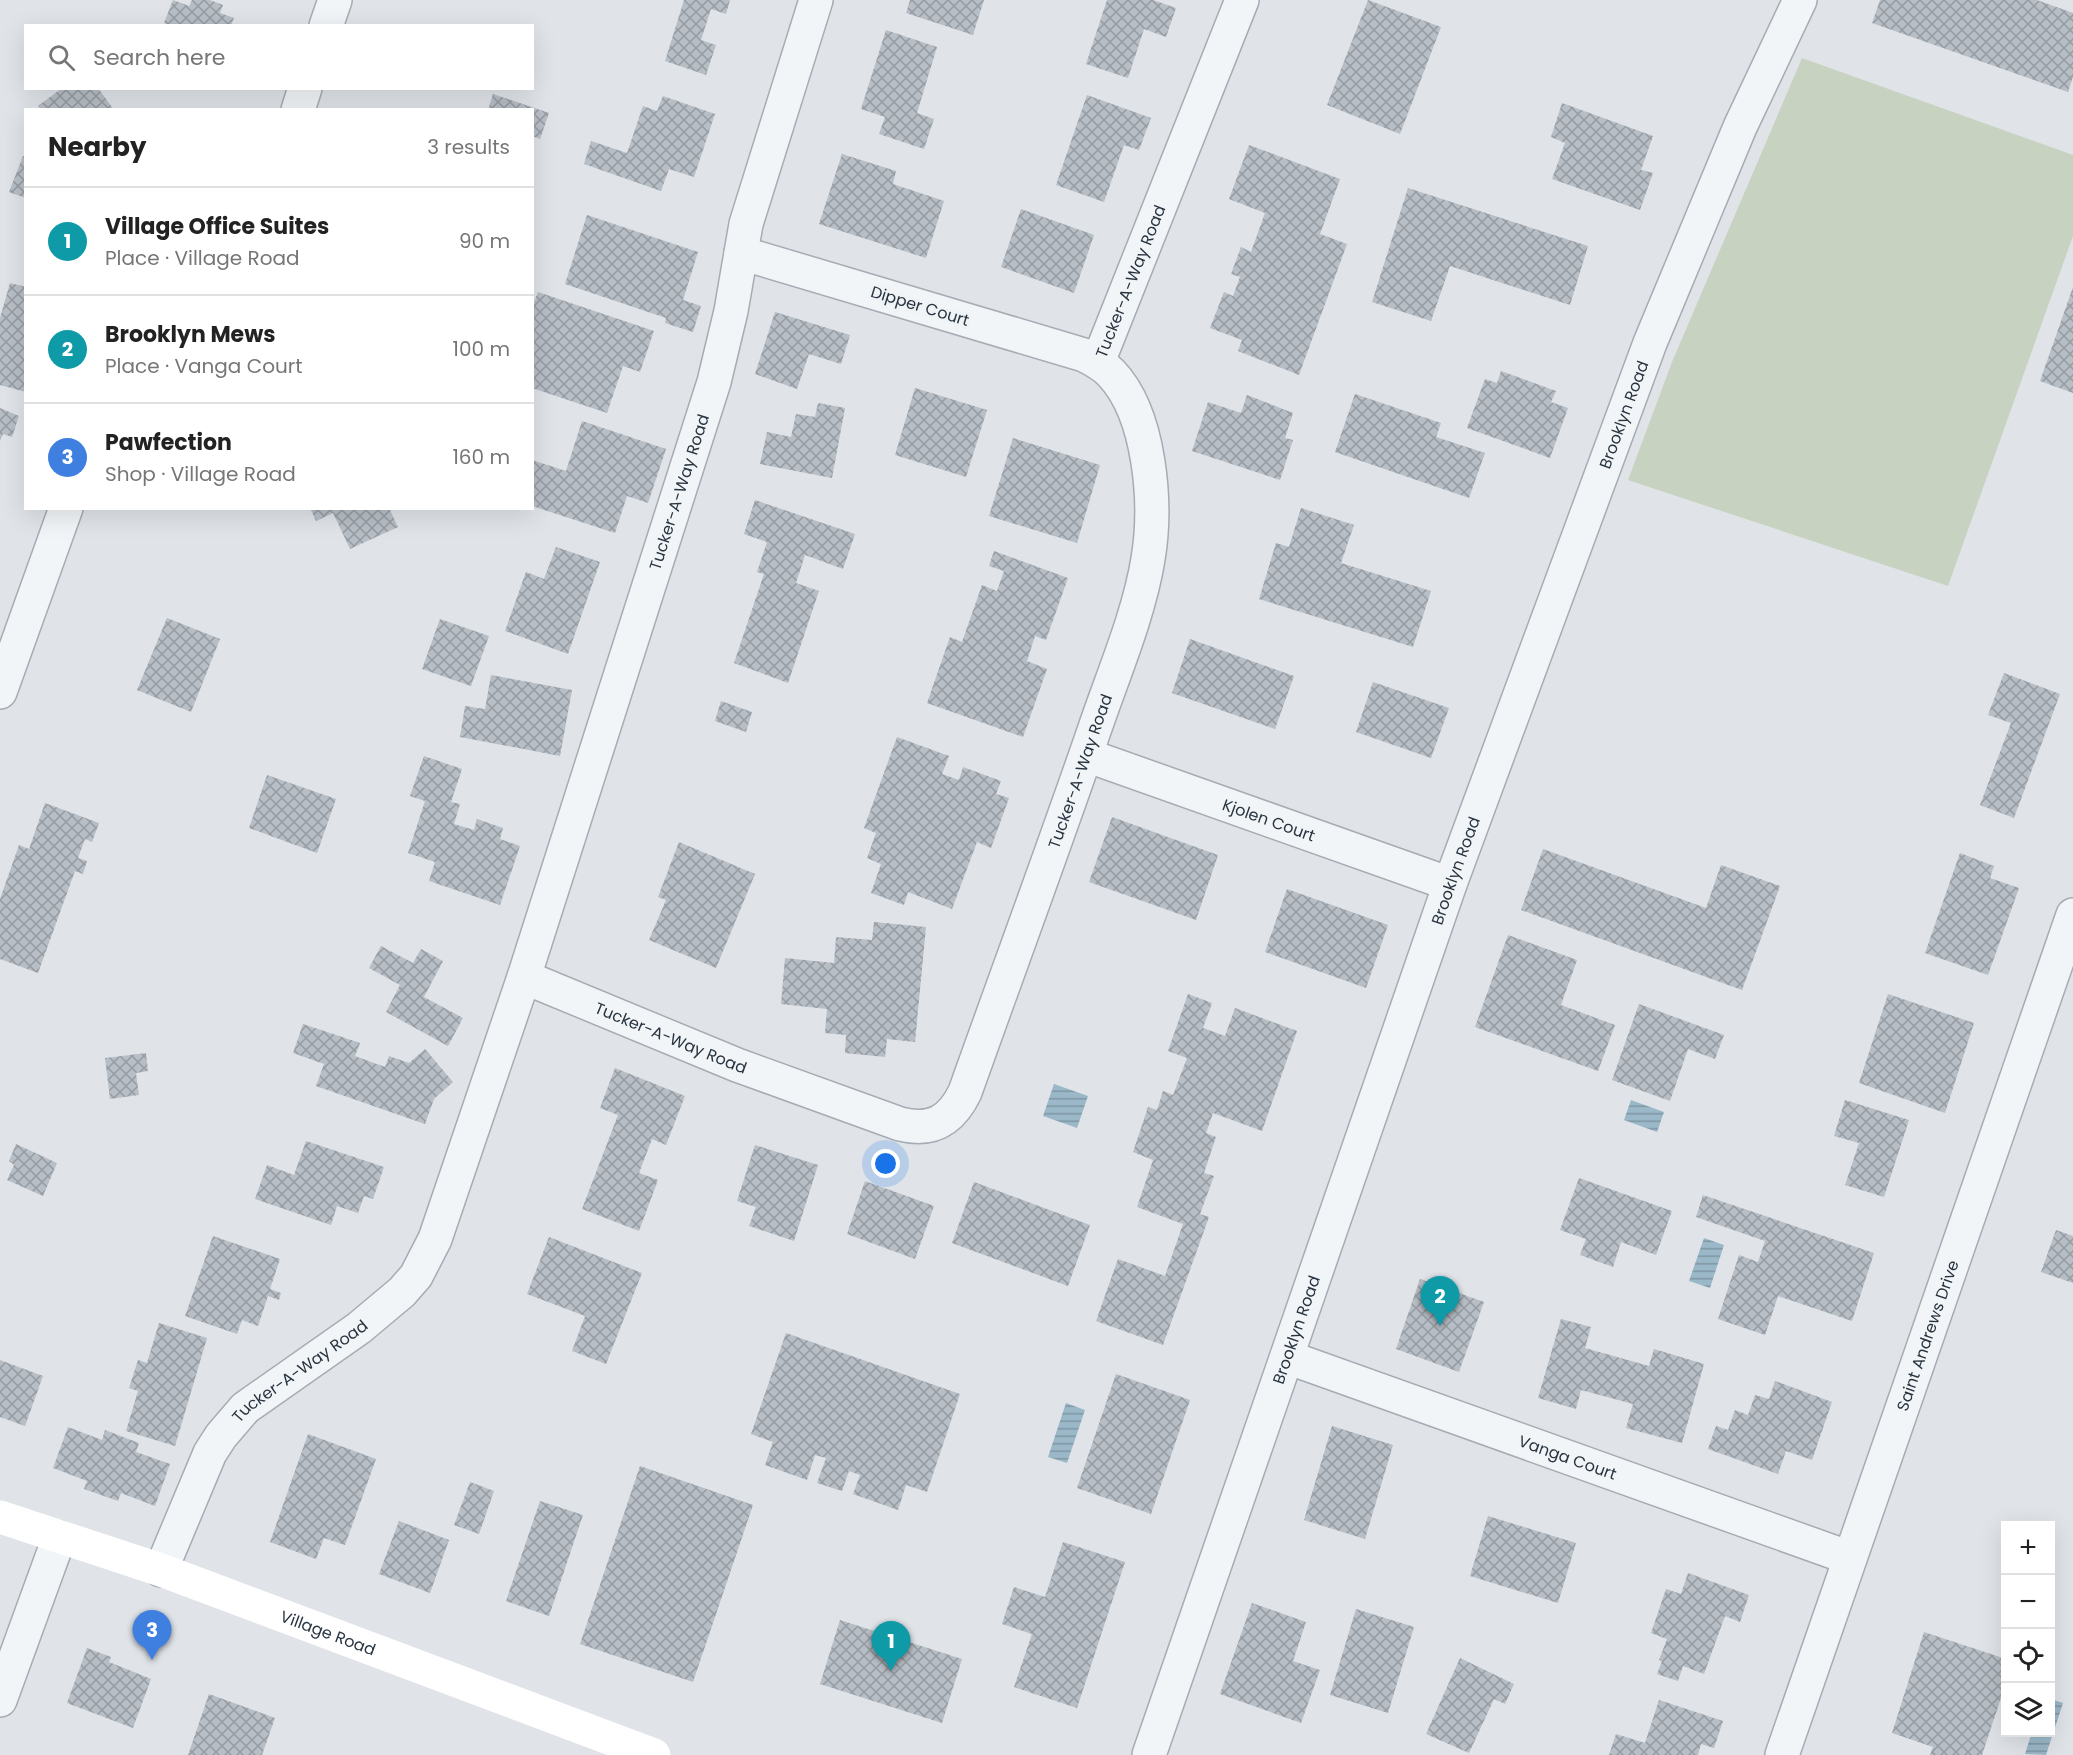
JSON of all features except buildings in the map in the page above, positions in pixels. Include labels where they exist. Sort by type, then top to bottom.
[{"type":"main road","name":"Village Road","points":[[0,1517],[161,1570],[637,1752]]},
{"type":"street","points":[[327,24],[335,0]]},
{"type":"street","name":"Tucker-A-Way Road","points":[[161,1570],[210,1453],[238,1415],[260,1396],[382,1310],[416,1276],[435,1239],[524,977],[714,382],[729,320],[746,224],[816,0]]},
{"type":"street","name":"Tucker-A-Way Road","points":[[524,977],[737,1065],[900,1124],[919,1127],[939,1123],[955,1109],[965,1092],[1086,755],[1139,598],[1148,559],[1151,528],[1151,495],[1142,433],[1123,390],[1111,373],[1098,362],[1242,0]]},
{"type":"street","name":"Brooklyn Road","points":[[1149,1755],[1450,884],[1650,343],[1740,127],[1800,0]]},
{"type":"street","points":[[299,108],[304,90]]},
{"type":"street","name":"Dipper Court","points":[[741,253],[1084,355],[1098,362]]},
{"type":"street","points":[[0,692],[65,510]]},
{"type":"street","name":"Kjolen Court","points":[[1086,755],[1450,884]]},
{"type":"street","name":"Saint Andrews Drive","points":[[1782,1755],[2073,915]]},
{"type":"street","name":"Vanga Court","points":[[1287,1357],[1850,1558]]},
{"type":"street","points":[[0,1700],[59,1538]]},
{"type":"green space","points":[[1802,58],[2073,155],[2073,236],[1948,586],[1628,480],[1672,362]]},
{"type":"water","points":[[1054,1084],[1088,1096],[1077,1128],[1043,1116]]},
{"type":"water","points":[[1631,1100],[1664,1112],[1657,1132],[1624,1120]]},
{"type":"water","points":[[1704,1238],[1724,1245],[1710,1288],[1689,1281]]},
{"type":"water","points":[[1066,1403],[1085,1410],[1067,1463],[1048,1457]]},
{"type":"water","points":[[2055,1700],[2063,1703],[2055,1727]]},
{"type":"water","points":[[2030,1737],[2052,1737],[2046,1755],[2025,1754]]},
{"type":"place","name":"Brooklyn Mews","points":[[1440,1326]]},
{"type":"place","name":"Pawfection","points":[[152,1660]]},
{"type":"place","name":"Village Office Suites","points":[[891,1671]]}]
